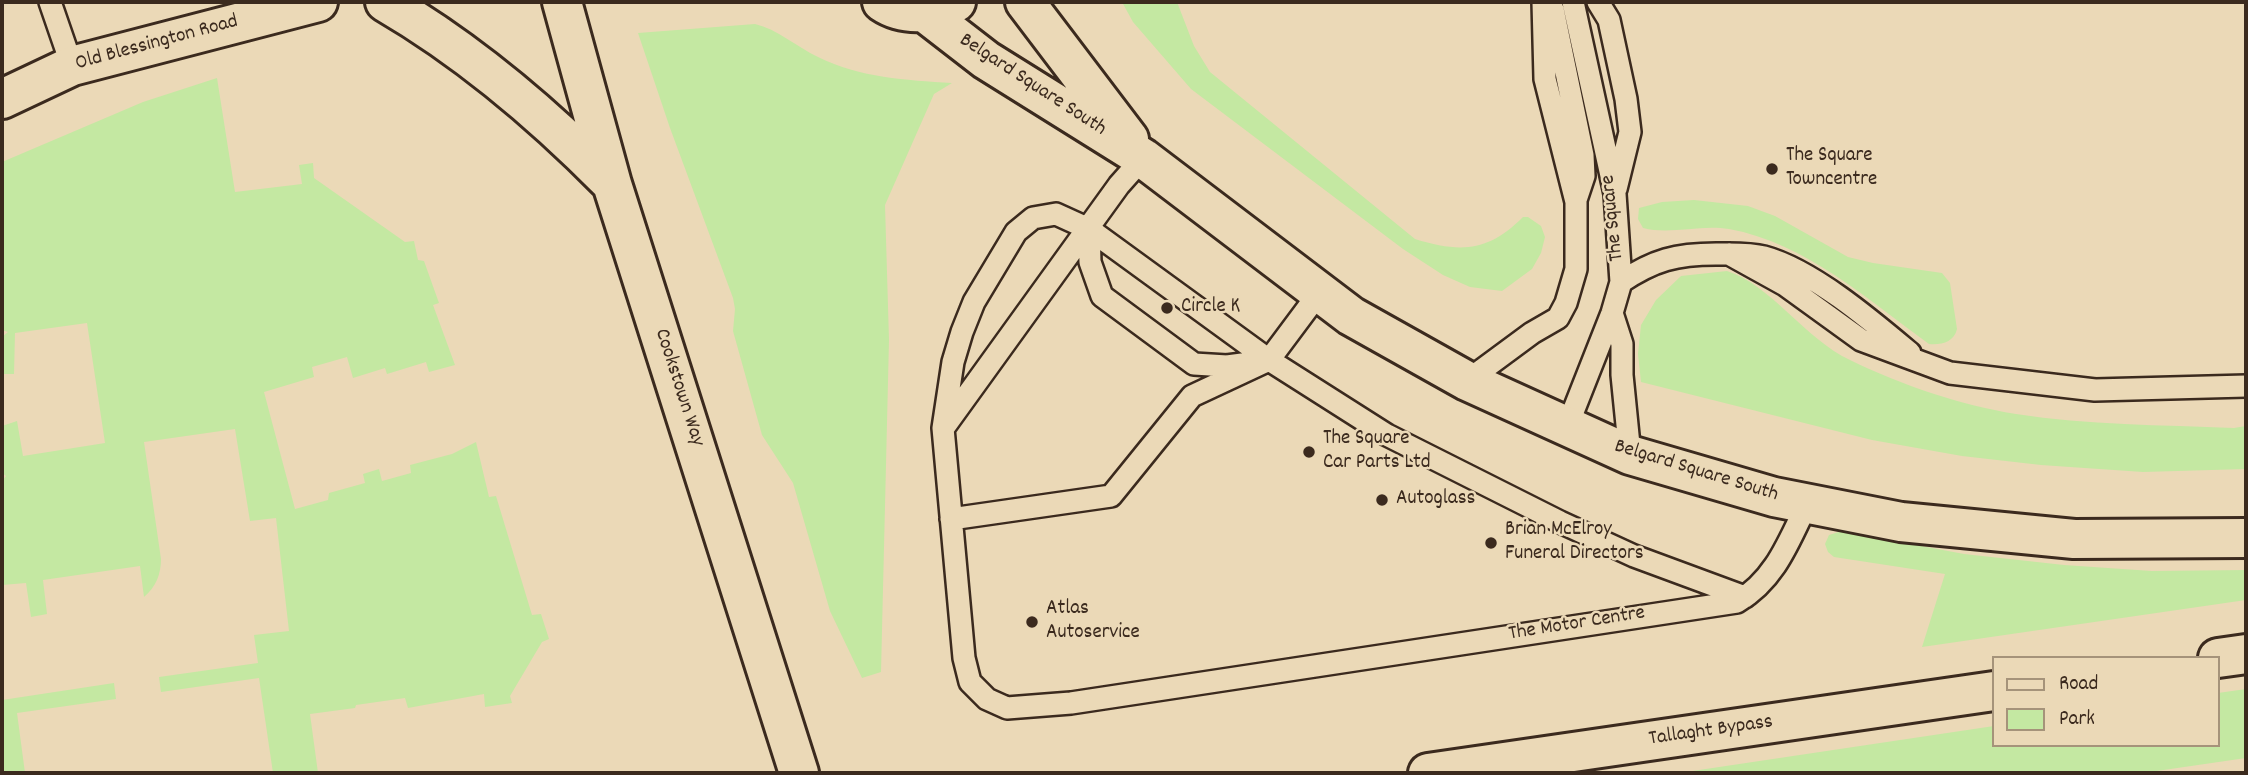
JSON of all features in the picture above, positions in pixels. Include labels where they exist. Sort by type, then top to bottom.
[{"type":"street","name":"Old Blessington Road","points":[[2,99],[72,66],[318,2]]},
{"type":"street","points":[[385,2],[439,35],[484,68],[559,131],[612,184]]},
{"type":"street","name":"Cookstown Way","points":[[562,2],[612,184],[799,773]]},
{"type":"street","points":[[882,2],[909,12],[940,7]]},
{"type":"street","name":"Belgard Square South","points":[[1025,2],[1143,158]]},
{"type":"street","name":"Belgard Square South","points":[[940,7],[986,60],[1143,158],[1351,316],[1467,381],[1630,455],[1774,497],[1901,522],[2074,539],[2246,538]]},
{"type":"street","points":[[2220,658],[2246,654]]},
{"type":"street","name":"Tallaght Bypass","points":[[1428,773],[1993,691]]},
{"type":"lane","points":[[50,2],[72,66]]},
{"type":"lane","name":"The Square","points":[[1467,381],[1532,333],[1558,318],[1566,303],[1576,269],[1576,201],[1545,79],[1543,2]]},
{"type":"lane","points":[[1551,2],[1583,155],[1584,176],[1576,201]]},
{"type":"lane","name":"The Square","points":[[1567,427],[1612,313],[1621,282],[1615,194],[1573,2]]},
{"type":"lane","points":[[1598,2],[1609,20],[1626,99],[1630,132],[1615,194]]},
{"type":"lane","points":[[943,428],[1119,185],[1143,158]]},
{"type":"lane","name":"The Motor Centre","points":[[1269,360],[1089,229],[1056,214],[1033,218],[1016,232],[974,302],[962,332],[953,362],[943,428],[964,658],[970,682],[986,699],[1006,708],[1071,704],[1737,602],[1745,597]]},
{"type":"lane","points":[[1089,229],[1090,262],[1102,296],[1194,364],[1227,366],[1269,360],[1387,435],[1634,556],[1745,597],[1779,563],[1807,504]]},
{"type":"lane","points":[[1621,282],[1643,267],[1663,259],[1690,254],[1729,254],[1785,285],[1861,340],[1950,373],[2083,389],[2246,386]]},
{"type":"lane","points":[[951,519],[1111,496],[1192,396],[1269,360],[1318,293]]},
{"type":"lane","points":[[1612,313],[1622,344],[1622,375],[1630,455]]},
{"type":"green space","points":[[1122,2],[1177,2],[1194,46],[1210,72],[1415,239],[1446,246],[1473,246],[1498,237],[1523,217],[1528,217],[1541,226],[1545,237],[1541,253],[1532,269],[1502,291],[1470,287],[1443,275],[1403,249],[1191,89],[1133,22]]},
{"type":"green space","points":[[755,24],[771,30],[818,57],[850,70],[900,79],[952,83],[934,94],[885,205],[889,340],[881,672],[862,678],[830,611],[793,483],[762,435],[733,331],[733,298],[638,33]]},
{"type":"green space","points":[[217,78],[235,192],[302,184],[299,165],[313,163],[314,178],[405,242],[414,241],[418,260],[424,261],[439,303],[433,305],[455,365],[429,372],[426,362],[387,374],[385,368],[353,378],[347,357],[312,367],[314,377],[264,392],[295,509],[328,500],[329,493],[365,483],[363,474],[379,469],[382,481],[411,473],[410,465],[452,454],[476,442],[489,497],[496,496],[532,615],[541,614],[549,639],[542,642],[510,696],[512,703],[485,707],[484,694],[408,708],[405,698],[310,714],[318,773],[273,773],[259,678],[161,692],[159,677],[258,663],[254,635],[289,631],[276,518],[250,521],[235,429],[144,442],[161,559],[157,580],[144,597],[140,566],[43,580],[47,614],[31,617],[26,583],[2,585],[2,481],[6,476],[2,473],[2,426],[17,421],[23,456],[105,443],[87,323],[15,333],[14,374],[2,374],[2,337],[8,332],[2,330],[2,162],[143,102]]},
{"type":"green space","points":[[1694,200],[1748,206],[1775,216],[1848,257],[1942,273],[1950,283],[1957,329],[1953,337],[1947,342],[1929,344],[1835,275],[1784,247],[1757,236],[1718,228],[1654,230],[1643,228],[1638,219],[1639,208],[1662,202]]},
{"type":"green space","points":[[1727,271],[1758,287],[1834,351],[1910,386],[1952,400],[2043,418],[2152,425],[2234,428],[2246,426],[2246,469],[2143,472],[1962,456],[1872,440],[1641,382],[1638,354],[1641,325],[1656,300],[1681,276]]},
{"type":"green space","points":[[1842,531],[1964,554],[2064,565],[2152,571],[2246,570],[2246,600],[1922,647],[1945,574],[1834,557],[1825,544],[1829,535]]},
{"type":"green space","points":[[114,683],[116,699],[17,713],[25,773],[2,773],[2,700]]},
{"type":"green space","points":[[2246,689],[2246,758],[2143,773],[1679,773],[1993,726],[1993,747],[2220,747],[2220,693]]},
{"type":"place","name":"The Square Towncentre","points":[[1772,169]]},
{"type":"place","name":"Circle K","points":[[1167,308]]},
{"type":"place","name":"The Square Car Parts Ltd","points":[[1309,452]]},
{"type":"place","name":"Autoglass","points":[[1382,500]]},
{"type":"place","name":"Brian McElroy Funeral Directors","points":[[1491,543]]},
{"type":"place","name":"Atlas Autoservice","points":[[1032,622]]}]
